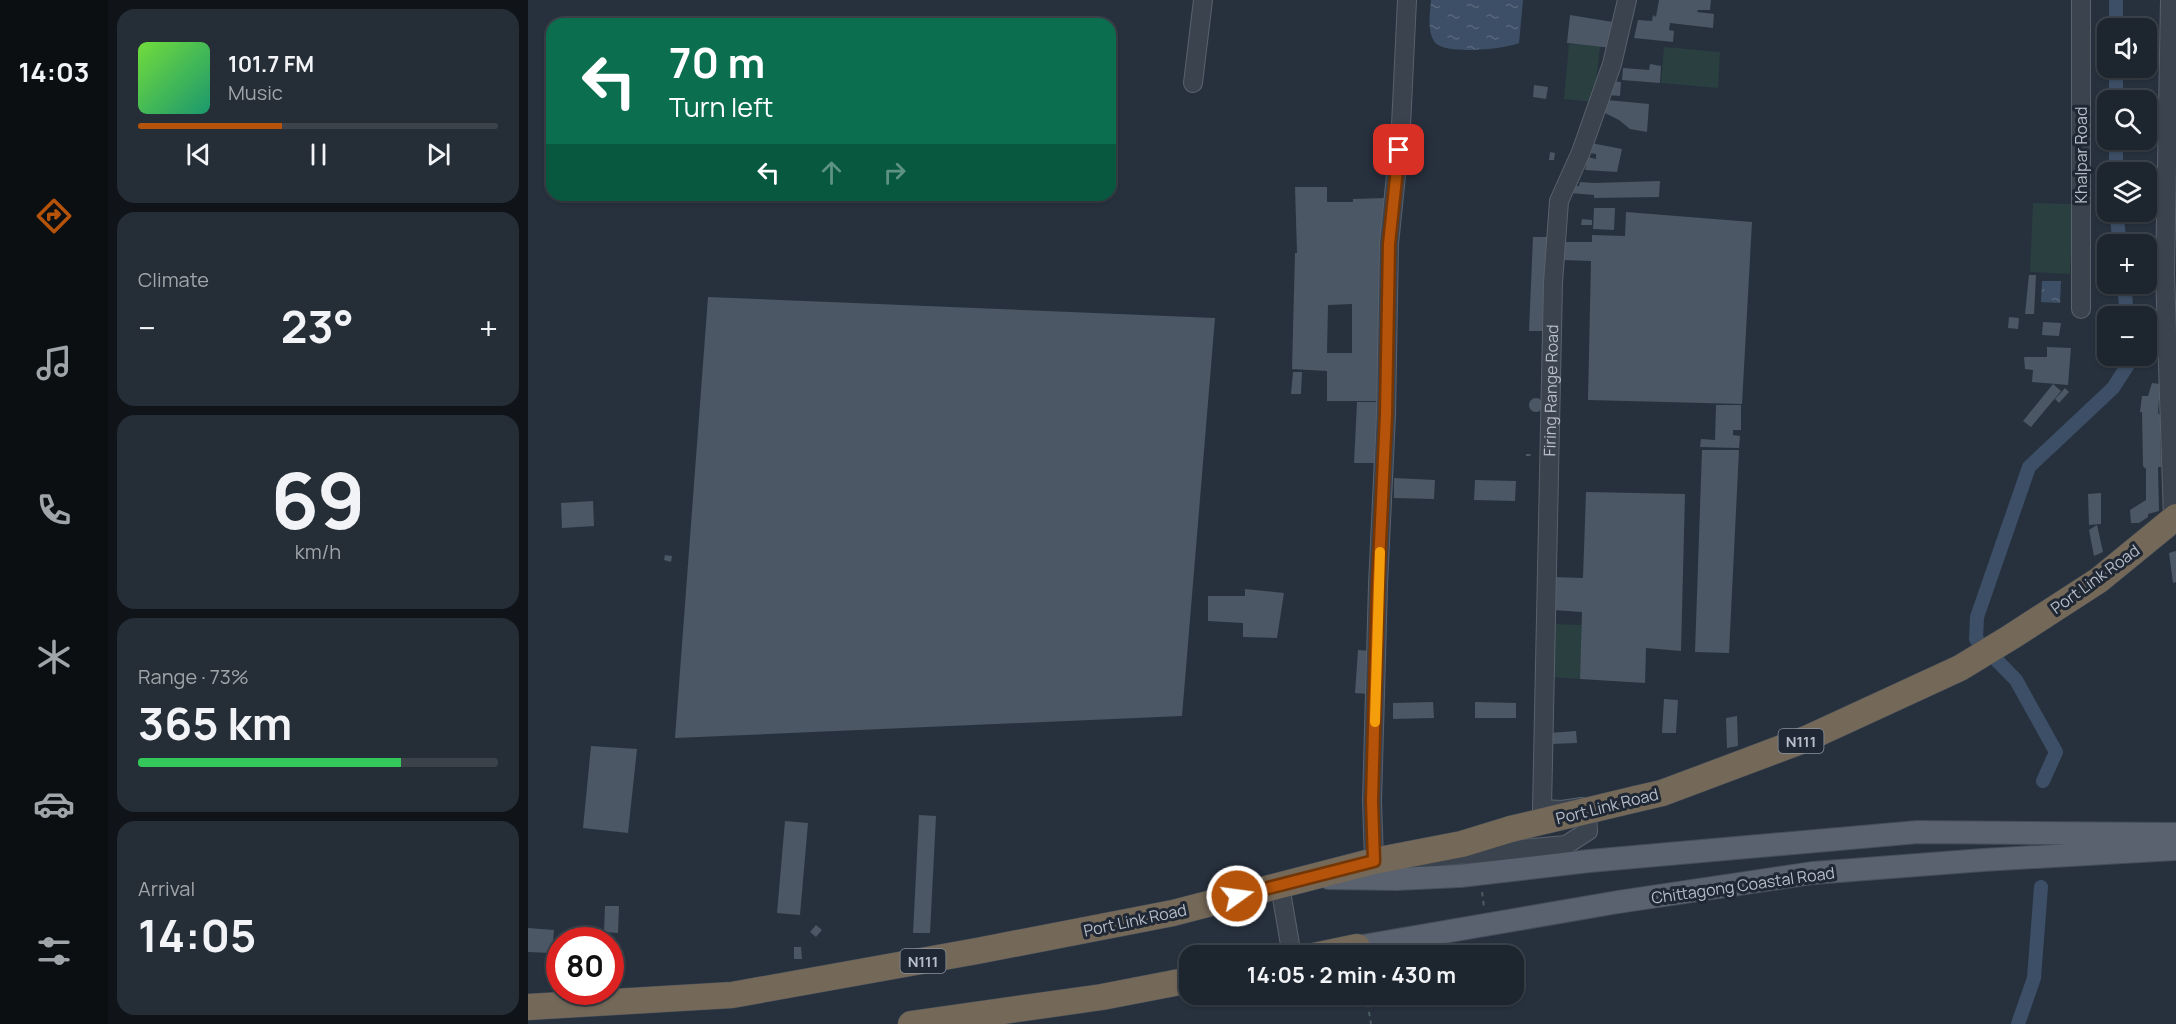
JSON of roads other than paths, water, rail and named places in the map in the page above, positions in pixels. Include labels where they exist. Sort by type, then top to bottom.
[{"type":"highway","name":"Port Link Road","points":[[528,1006],[732,995],[977,951],[1173,913],[1312,877],[1375,870],[1511,829],[1662,793],[1806,739],[1960,668],[2099,580],[2175,518]]},
{"type":"highway","points":[[911,1024],[1102,997],[1179,982]]},
{"type":"main road","name":"Chittagong Coastal Road","points":[[1375,870],[1422,869],[1480,873],[1918,832],[2176,834]]},
{"type":"main road","name":"Chittagong Coastal Road","points":[[1369,945],[1618,902],[1813,873],[2176,849]]},
{"type":"street","points":[[1193,84],[1203,0]]},
{"type":"street","points":[[1375,870],[1372,801],[1378,585],[1386,415],[1389,244],[1401,126],[1407,0]]},
{"type":"street","name":"Firing Range Road","points":[[1422,869],[1456,855],[1566,845],[1588,831],[1587,816],[1582,807],[1562,810],[1542,808],[1555,251],[1559,201],[1581,152],[1612,64],[1627,0]]},
{"type":"street","name":"Khalpar Road","points":[[2081,0],[2081,309]]},
{"type":"street","points":[[2170,0],[2165,273],[2175,518]]},
{"type":"street","points":[[1280,885],[1290,945]]},
{"type":"water","points":[[1431,0],[1523,0],[1519,43],[1474,50],[1439,46],[1430,32]]},
{"type":"water","points":[[2042,281],[2061,281],[2060,303],[2041,302]]},
{"type":"waterway","points":[[2116,0],[2116,18]]},
{"type":"waterway","points":[[2116,78],[2116,90]]},
{"type":"waterway","points":[[2116,150],[2116,162]]},
{"type":"waterway","points":[[2117,222],[2119,234]]},
{"type":"waterway","points":[[2125,294],[2126,306]]},
{"type":"waterway","points":[[2043,781],[2056,752],[2016,680],[1976,639],[1977,617],[2029,467],[2113,388],[2127,366]]},
{"type":"waterway","points":[[2018,1024],[2034,978],[2041,887]]}]
